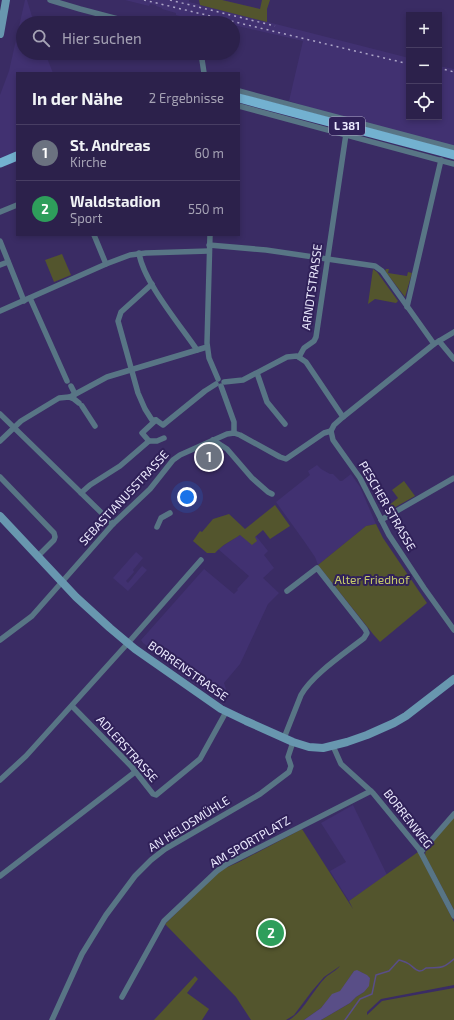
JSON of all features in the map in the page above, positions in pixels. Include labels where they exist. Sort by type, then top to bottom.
[{"type":"main road","points":[[0,34],[6,1]]},
{"type":"main road","name":"L 381","points":[[240,98],[454,155]]},
{"type":"main road","points":[[0,163],[16,156]]},
{"type":"main road","name":"BORRENSTRASSE","points":[[0,516],[62,583],[128,644],[226,712],[293,742],[309,747],[320,748],[333,746],[367,735],[398,721],[454,679]]},
{"type":"street","points":[[50,0],[106,16]]},
{"type":"street","points":[[202,60],[204,72]]},
{"type":"street","points":[[240,91],[454,148]]},
{"type":"street","points":[[240,106],[454,164]]},
{"type":"street","name":"ARNDTSTRASSE","points":[[300,357],[304,348],[313,342],[316,337],[346,134]]},
{"type":"street","points":[[407,307],[441,160]]},
{"type":"street","points":[[0,212],[16,205]]},
{"type":"street","points":[[94,236],[106,264]]},
{"type":"street","points":[[210,236],[207,347],[209,358],[234,422],[234,433],[282,458],[286,459],[292,456],[324,433],[331,431],[334,425],[343,417],[437,342],[454,332]]},
{"type":"street","points":[[0,241],[24,301]]},
{"type":"street","points":[[209,245],[266,250],[327,258],[378,267],[407,307],[437,342],[454,359]]},
{"type":"street","points":[[0,311],[127,255],[139,253],[209,252]]},
{"type":"street","points":[[139,253],[140,261],[152,284],[197,350]]},
{"type":"street","points":[[0,265],[8,262]]},
{"type":"street","points":[[152,284],[121,312],[118,318],[119,328],[138,393],[152,420],[156,420],[163,425],[205,391],[220,383],[240,381],[257,374],[287,357],[294,356],[300,357],[306,362],[343,417]]},
{"type":"street","points":[[30,298],[67,381]]},
{"type":"street","points":[[0,441],[25,419],[59,398],[72,396],[104,378],[207,347]]},
{"type":"street","points":[[257,374],[267,402],[285,424]]},
{"type":"street","points":[[70,386],[72,396],[95,426]]},
{"type":"street","points":[[0,414],[113,524]]},
{"type":"street","points":[[149,441],[142,433],[156,420]]},
{"type":"street","name":"PESCHER STRASSE","points":[[331,431],[332,440],[359,475],[388,534],[454,630]]},
{"type":"street","name":"SEBASTIANUSSTRASSE","points":[[0,640],[32,616],[113,524],[150,489],[178,457],[213,440],[234,433]]},
{"type":"street","points":[[81,493],[92,483],[122,465],[149,441],[157,441],[164,438]]},
{"type":"street","points":[[213,440],[227,449],[252,478],[272,494]]},
{"type":"street","points":[[0,477],[54,533],[55,539],[38,556]]},
{"type":"street","points":[[381,520],[454,478]]},
{"type":"street","points":[[157,527],[161,518],[170,513]]},
{"type":"street","points":[[0,780],[22,761],[128,644],[201,560]]},
{"type":"street","points":[[284,738],[301,695],[305,689],[367,634],[365,629],[317,568],[287,591]]},
{"type":"street","name":"ADLERSTRASSE","points":[[72,706],[135,772],[153,794],[158,794],[200,759],[226,712]]},
{"type":"street","name":"AN HELDSMÜHLE","points":[[52,1020],[82,954],[113,904],[134,876],[165,849],[260,794],[289,772],[291,766],[288,757],[293,742]]},
{"type":"street","name":"BORRENWEG","points":[[333,746],[339,761],[343,766],[371,791],[421,852],[454,916]]},
{"type":"street","points":[[0,876],[135,772]]},
{"type":"street","name":"AM SPORTPLATZ","points":[[122,997],[165,920],[217,871],[299,826],[371,791]]},
{"type":"street","points":[[421,852],[454,814]]},
{"type":"shaded area","points":[[25,0],[27,0],[32,16],[21,16]]},
{"type":"shaded area","points":[[125,0],[189,0],[189,2],[406,57],[406,120],[442,120],[442,67],[454,69],[454,147],[346,119],[289,101],[303,41],[240,27],[240,16],[180,16],[176,15],[176,13],[150,4],[149,6]]},
{"type":"shaded area","points":[[16,40],[16,60],[48,60],[53,72],[16,72],[16,152],[0,158],[0,95],[9,71]]},
{"type":"shaded area","points":[[317,465],[321,469],[333,474],[340,481],[351,474],[360,487],[376,524],[366,526],[318,565],[315,557],[276,502],[310,475],[308,471]]},
{"type":"shaded area","points":[[240,535],[256,536],[268,551],[264,555],[274,568],[263,578],[279,593],[268,604],[240,664],[224,683],[226,689],[219,700],[182,675],[167,660],[141,640],[204,569],[234,594],[238,590],[237,589],[249,576],[218,549]]},
{"type":"shaded area","points":[[136,552],[143,558],[126,581],[128,583],[142,566],[147,570],[128,591],[113,578]]},
{"type":"shaded area","points":[[353,805],[387,875],[349,901],[330,871],[346,862],[321,823]]},
{"type":"shaded area","points":[[357,970],[370,978],[369,986],[364,992],[350,1003],[321,1020],[304,1020],[321,1008],[332,994],[340,991],[354,971]]},
{"type":"green space","points":[[199,0],[222,0],[260,9],[262,0],[270,0],[267,9],[267,22],[200,5]]},
{"type":"green space","points":[[62,254],[71,275],[54,282],[45,260]]},
{"type":"green space","points":[[373,269],[377,272],[398,301],[396,303],[375,299],[368,304]]},
{"type":"green space","points":[[386,269],[389,269],[388,273],[407,276],[408,272],[412,273],[405,297],[385,271]]},
{"type":"green space","points":[[404,481],[415,496],[392,509],[388,506],[398,498],[392,490]]},
{"type":"green space","points":[[275,505],[290,526],[270,539],[263,530],[255,537],[257,541],[252,545],[240,535],[224,545],[215,553],[207,553],[193,541],[200,531],[202,532],[213,519],[229,514],[245,529]]},
{"type":"green space","name":"Alter Friedhof","points":[[376,524],[383,538],[427,603],[380,642],[318,565],[366,526]]},
{"type":"green space","points":[[454,817],[454,910],[425,855],[426,850]]},
{"type":"green space","points":[[302,829],[353,909],[349,901],[418,852],[454,922],[454,985],[381,999],[367,1012],[367,1015],[382,1001],[454,988],[454,1020],[321,1020],[350,1003],[364,992],[370,978],[361,972],[354,971],[340,992],[332,995],[321,1008],[304,1020],[289,1020],[304,1006],[321,982],[340,966],[324,977],[294,1015],[286,1020],[251,1020],[236,997],[165,924],[221,870]]},
{"type":"green space","points":[[195,976],[198,979],[187,993],[209,1009],[202,1020],[154,1020]]},
{"type":"waterway","points":[[345,1020],[360,999],[372,994],[376,975],[389,971],[399,960],[408,963],[417,970],[421,971],[426,968],[438,968],[446,965],[454,959]]},
{"type":"railway","points":[[144,0],[210,16]]},
{"type":"railway","points":[[170,0],[235,16]]},
{"type":"railway","points":[[240,17],[275,26]]},
{"type":"railway","points":[[240,23],[406,63]]},
{"type":"railway","points":[[442,69],[454,72]]},
{"type":"place","name":"St. Andreas","points":[[209,457]]},
{"type":"place","name":"Waldstadion","points":[[271,933]]}]
